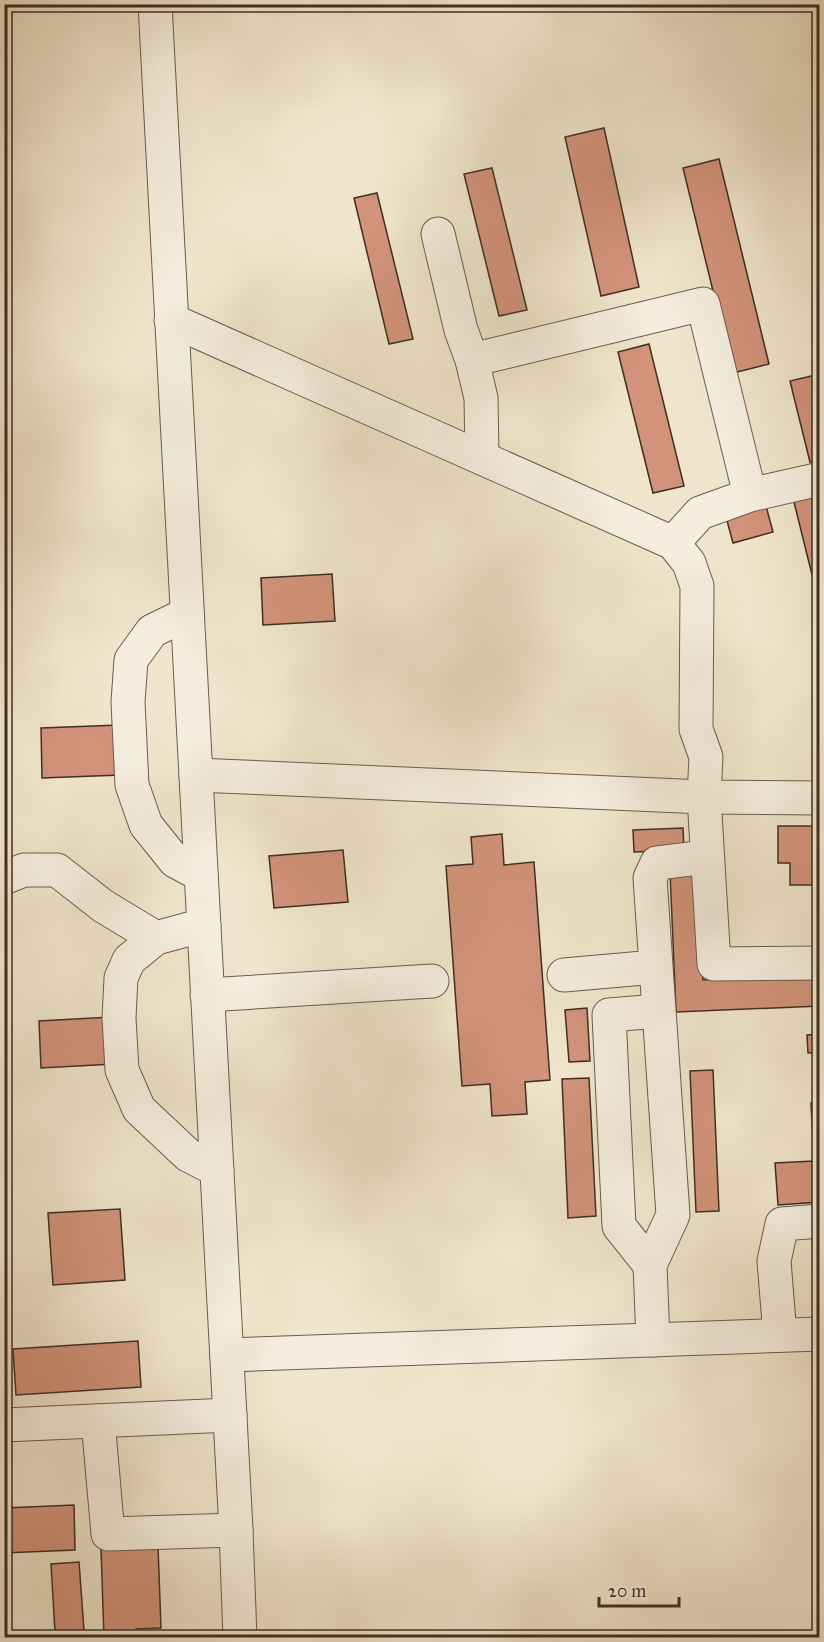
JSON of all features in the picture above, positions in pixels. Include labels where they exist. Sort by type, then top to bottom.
[{"type":"street","points":[[154,4],[227,1355],[240,1638]]},
{"type":"street","points":[[438,234],[480,398],[482,458]]},
{"type":"street","points":[[472,360],[703,304],[750,495]]},
{"type":"street","points":[[171,320],[673,543],[689,562],[697,586],[696,729],[706,757],[704,797],[714,964],[819,963]]},
{"type":"street","points":[[673,543],[700,513],[750,495],[819,479]]},
{"type":"street","points":[[187,614],[152,631],[131,660],[128,702],[132,785],[146,825],[175,861],[201,875]]},
{"type":"street","points":[[196,775],[704,797],[819,798]]},
{"type":"street","points":[[652,1340],[650,1265],[673,1215],[650,878],[657,863],[707,857]]},
{"type":"street","points":[[4,878],[24,870],[57,870],[103,906],[156,938]]},
{"type":"street","points":[[204,925],[156,938],[129,960],[121,978],[119,1018],[122,1070],[139,1109],[188,1155],[217,1170]]},
{"type":"street","points":[[564,975],[655,967]]},
{"type":"street","points":[[207,995],[432,981]]},
{"type":"street","points":[[650,1265],[619,1226],[609,1015],[658,1011]]},
{"type":"street","points":[[780,1335],[774,1261],[782,1224],[819,1221]]},
{"type":"street","points":[[227,1355],[819,1334]]},
{"type":"street","points":[[4,1425],[230,1415]]},
{"type":"street","points":[[98,1421],[108,1534],[236,1530]]},
{"type":"building","points":[[604,128],[639,287],[601,296],[565,137]]},
{"type":"building","points":[[719,159],[769,364],[733,373],[683,168]]},
{"type":"building","points":[[492,168],[527,310],[499,316],[464,174]]},
{"type":"building","points":[[377,193],[413,339],[389,344],[354,198]]},
{"type":"building","points":[[649,344],[684,486],[653,493],[618,352]]},
{"type":"building","points":[[820,374],[820,460],[810,462],[790,381]]},
{"type":"building","points":[[820,487],[820,607],[792,494]]},
{"type":"building","points":[[766,506],[773,532],[733,543],[726,517]]},
{"type":"building","points":[[332,574],[335,621],[263,625],[261,578]]},
{"type":"building","points":[[119,725],[121,775],[42,778],[41,728]]},
{"type":"building","points":[[778,826],[820,826],[819,885],[790,885],[790,863],[778,863]]},
{"type":"building","points":[[683,828],[684,850],[634,852],[633,830]]},
{"type":"building","points":[[502,834],[504,865],[534,862],[550,1080],[525,1082],[527,1114],[492,1116],[490,1084],[462,1086],[446,866],[473,864],[471,837]]},
{"type":"building","points":[[343,850],[348,902],[274,908],[269,856]]},
{"type":"building","points":[[698,870],[703,980],[820,975],[820,1006],[676,1012],[670,871]]},
{"type":"building","points":[[587,1008],[590,1061],[569,1062],[565,1010]]},
{"type":"building","points":[[111,1017],[114,1064],[41,1068],[39,1021]]},
{"type":"building","points":[[820,1034],[820,1052],[808,1053],[807,1035]]},
{"type":"building","points":[[713,1070],[719,1211],[696,1212],[690,1071]]},
{"type":"building","points":[[589,1078],[596,1216],[568,1218],[562,1079]]},
{"type":"building","points":[[811,1103],[820,1103],[820,1202],[778,1205],[775,1163],[814,1161]]},
{"type":"building","points":[[120,1209],[125,1280],[53,1285],[48,1213]]},
{"type":"building","points":[[138,1341],[141,1387],[16,1395],[13,1349]]},
{"type":"building","points":[[74,1505],[75,1550],[4,1553],[4,1508]]},
{"type":"building","points":[[158,1546],[161,1628],[136,1629],[136,1638],[104,1638],[101,1548]]},
{"type":"building","points":[[79,1562],[84,1630],[55,1632],[51,1564]]}]
